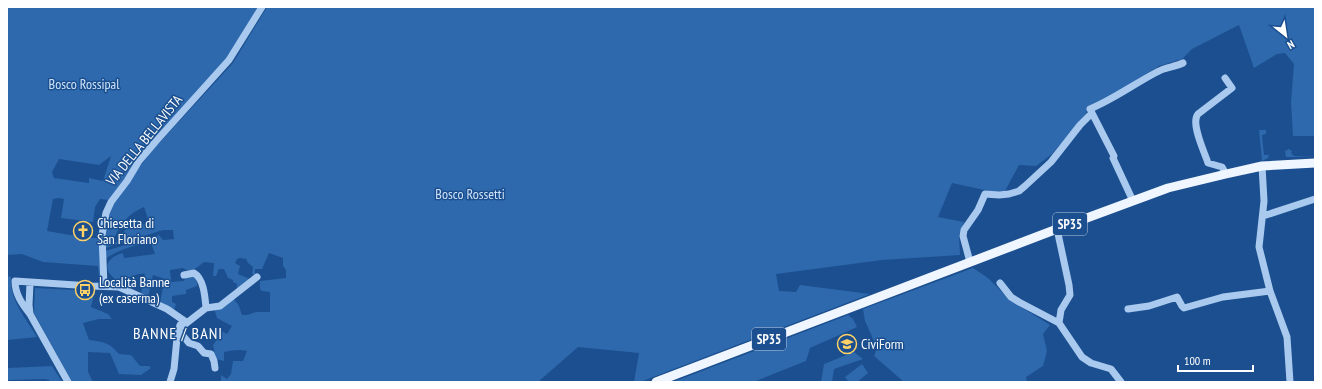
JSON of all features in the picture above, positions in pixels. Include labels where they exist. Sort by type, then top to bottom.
[{"type":"main road","name":"SP35","points":[[656,382],[1168,188],[1262,166],[1314,163]]},
{"type":"street","name":"VIA DELLA BELLAVISTA","points":[[104,286],[102,235],[106,213],[111,202],[128,181],[139,161],[229,60],[262,7]]},
{"type":"street","points":[[1133,201],[1113,158],[1114,156],[1090,109],[1122,93],[1163,69],[1184,63]]},
{"type":"street","points":[[1225,78],[1232,88],[1198,114],[1195,119],[1208,163],[1222,167],[1226,174]]},
{"type":"street","points":[[970,262],[963,236],[964,230],[978,210],[985,194],[1009,194],[1019,191],[1026,186],[1051,162],[1080,125],[1092,113]]},
{"type":"street","points":[[1262,166],[1264,187],[1263,216],[1259,247],[1270,291],[1287,337],[1290,382]]},
{"type":"street","points":[[1263,216],[1315,199]]},
{"type":"street","points":[[1057,229],[1070,296],[1061,310],[1059,323]]},
{"type":"street","points":[[184,275],[194,273],[197,274],[204,290],[206,308]]},
{"type":"street","points":[[179,330],[186,322],[206,308],[220,306],[257,277]]},
{"type":"street","points":[[68,382],[30,314],[20,301],[15,287],[15,281],[119,287],[167,309],[186,322]]},
{"type":"street","points":[[30,282],[30,314]]},
{"type":"street","points":[[1000,283],[1011,297],[1018,302],[1059,323],[1082,357],[1091,363],[1111,369],[1121,382]]},
{"type":"street","points":[[1128,309],[1149,306],[1177,297],[1184,308],[1223,297],[1270,291]]},
{"type":"street","points":[[20,301],[29,303]]},
{"type":"street","points":[[170,382],[174,369],[176,338],[179,330],[177,316]]},
{"type":"street","points":[[179,330],[189,343],[198,346],[204,353],[211,354],[215,368]]},
{"type":"green space","name":"Bosco Rossipal","points":[[7,7],[259,7],[229,58],[109,200],[100,199],[95,207],[93,222],[61,218],[64,199],[53,199],[47,231],[88,238],[100,238],[102,276],[99,277],[98,266],[43,262],[22,254],[7,255]],"holes":[[[111,156],[103,181],[89,178],[89,183],[54,178],[52,172],[59,159],[99,165]]]},
{"type":"green space","name":"Bosco Rossetti","points":[[267,7],[1315,7],[1315,136],[1293,136],[1291,102],[1294,64],[1285,53],[1277,54],[1254,68],[1239,25],[1192,49],[1182,59],[1159,66],[1114,94],[1088,106],[1086,113],[1052,154],[1036,166],[1019,165],[1005,191],[994,192],[952,183],[938,217],[964,222],[959,235],[960,255],[882,260],[776,274],[779,291],[796,292],[800,285],[870,294],[640,382],[634,382],[639,353],[578,347],[538,382],[221,382],[221,375],[227,379],[231,374],[233,361],[243,361],[247,351],[236,350],[224,352],[224,361],[216,359],[213,345],[216,341],[213,336],[210,335],[217,329],[227,334],[232,326],[217,318],[214,308],[234,299],[239,306],[242,315],[256,312],[270,312],[270,292],[262,291],[260,289],[260,281],[286,278],[283,258],[269,253],[262,269],[255,269],[255,275],[252,274],[253,267],[246,259],[237,259],[235,263],[240,266],[238,274],[250,279],[237,289],[237,284],[228,278],[224,269],[219,269],[216,276],[213,276],[214,263],[204,262],[192,270],[186,270],[183,268],[170,270],[171,282],[184,281],[186,277],[193,276],[197,282],[197,286],[186,290],[186,294],[172,296],[172,302],[176,304],[174,310],[160,302],[165,279],[153,275],[148,297],[141,293],[145,274],[132,276],[122,283],[109,273],[107,266],[108,263],[115,256],[123,253],[124,258],[155,254],[151,243],[127,248],[105,259],[105,251],[159,235],[163,240],[174,239],[173,230],[163,230],[105,248],[106,244],[117,242],[132,220],[135,228],[149,222],[144,207],[133,213],[125,220],[114,239],[104,240],[108,215],[113,199],[130,180],[149,154],[233,63]]},
{"type":"green space","points":[[1259,130],[1266,130],[1266,134],[1262,135],[1264,155],[1269,155],[1268,158],[1262,161]]},
{"type":"green space","points":[[1289,149],[1292,151],[1291,153],[1294,156],[1315,157],[1286,157],[1285,151]]},
{"type":"green space","points":[[973,268],[988,278],[1010,300],[1050,325],[1043,334],[1047,351],[1043,366],[1026,377],[1027,382],[904,382],[874,356],[877,348],[865,321],[863,309]]},
{"type":"green space","points":[[7,276],[11,277],[11,285],[15,301],[37,337],[7,340]]},
{"type":"green space","points":[[35,288],[95,291],[91,307],[108,314],[112,319],[99,319],[83,323],[89,340],[106,343],[119,354],[131,355],[140,366],[149,366],[151,368],[141,375],[119,374],[110,353],[88,352],[88,372],[93,382],[72,382],[34,313]]},
{"type":"green space","points":[[848,315],[853,319],[857,327],[810,348],[806,361],[756,381],[673,382]]},
{"type":"green space","points":[[854,352],[863,359],[834,369],[832,382],[821,382],[824,364]]},
{"type":"green space","points":[[7,358],[8,368],[52,366],[62,382],[50,382],[49,380],[45,379],[7,381]]},
{"type":"green space","points":[[862,364],[868,373],[857,382],[849,382],[845,377]]},
{"type":"place","name":"Chiesetta di San Floriano","points":[[83,231]]},
{"type":"place","name":"Località Banne (ex caserma)","points":[[85,290]]},
{"type":"place","name":"CiviForm","points":[[847,344]]},
{"type":"district","name":"BANNE / BANI","points":[[178,333]]}]
